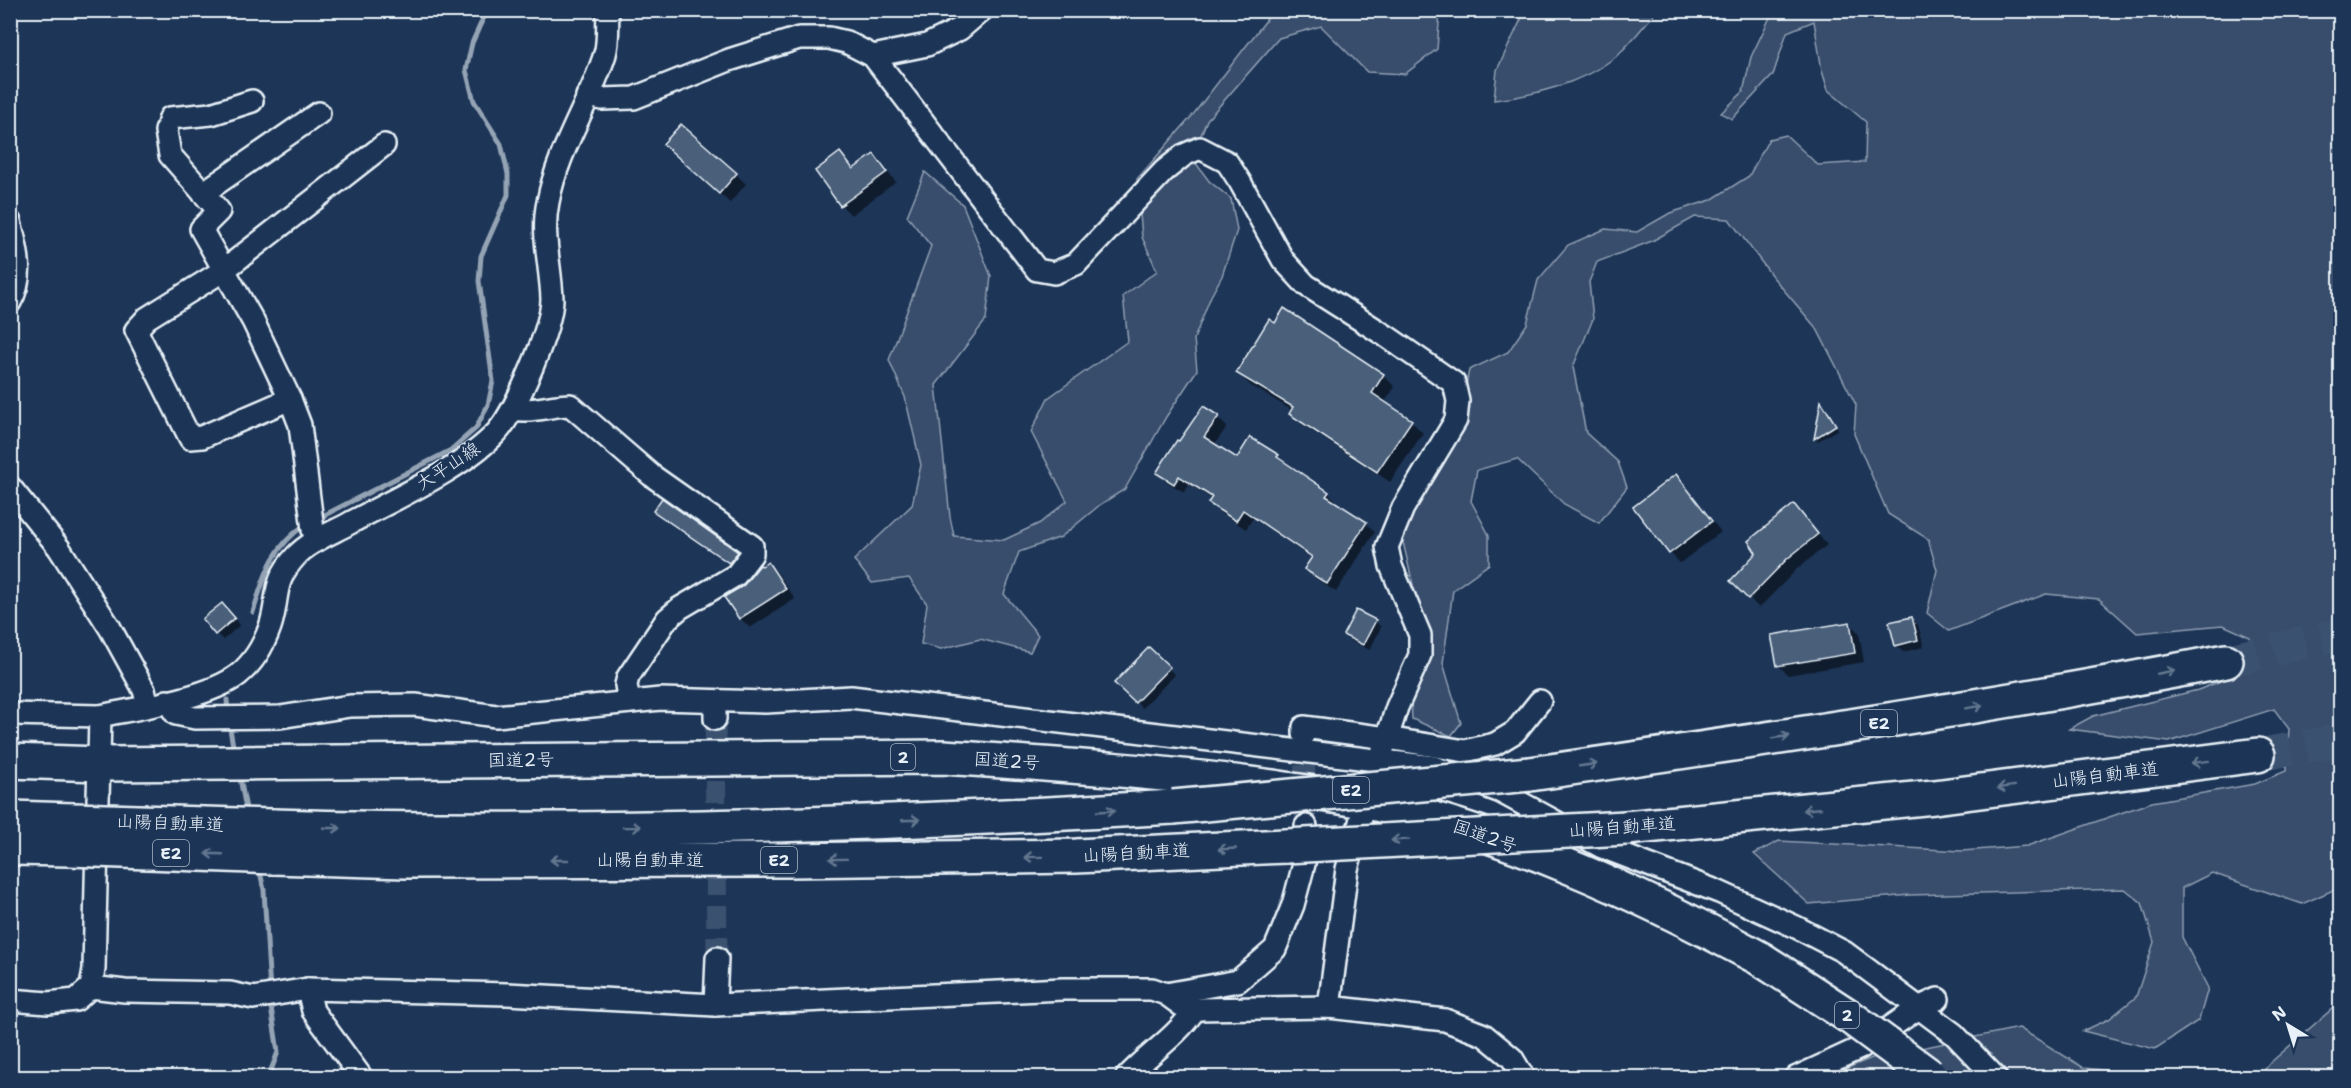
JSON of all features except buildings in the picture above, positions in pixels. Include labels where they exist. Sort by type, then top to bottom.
[{"type":"highway","name":"山陽自動車道","points":[[10,848],[71,835],[273,841],[408,830],[777,825],[1173,807],[1530,774],[1887,721],[2087,688],[2226,661]]},
{"type":"highway","name":"山陽自動車道","points":[[273,841],[406,861],[1076,856],[1296,836],[1626,828],[1934,796],[2258,755]]},
{"type":"highway","name":"国道2号","points":[[10,761],[101,765],[944,757],[1214,778],[1365,801],[1463,827],[1526,850],[1706,930],[1761,959],[1850,1017],[1931,1077]]},
{"type":"highway","name":"山陽自動車道","points":[[10,818],[71,835]]},
{"type":"street","name":"大平山線","points":[[10,714],[100,717],[211,690],[238,675],[258,652],[270,626],[278,580],[297,555],[313,528],[431,480],[474,451],[497,432],[513,409],[545,331],[552,302],[546,242],[547,204],[564,147],[606,52],[608,10]]},
{"type":"street","points":[[873,56],[927,45],[960,29],[982,10]]},
{"type":"street","points":[[587,96],[602,99],[634,98],[729,60],[798,38],[837,40],[873,56],[1036,270],[1054,273],[1076,264],[1164,171],[1184,155],[1200,148],[1227,162],[1283,260],[1306,285],[1454,383],[1458,401],[1456,420],[1403,508],[1387,547],[1390,566],[1420,635],[1419,655],[1397,707],[1365,801],[1347,868],[1329,1007]]},
{"type":"street","points":[[252,101],[211,114],[170,118],[166,131],[170,155],[219,212],[201,229],[253,321],[300,425],[313,528]]},
{"type":"street","points":[[203,193],[319,113]]},
{"type":"street","points":[[290,399],[202,437],[190,438],[136,330],[147,318],[224,270],[384,145]]},
{"type":"street","points":[[10,222],[20,270],[17,291],[10,302]]},
{"type":"street","points":[[513,409],[526,412],[553,405],[570,405],[651,476],[752,546],[752,554],[736,575],[680,608],[667,619],[628,677],[626,685],[629,702]]},
{"type":"street","points":[[10,487],[59,548],[110,628],[144,690],[158,704],[176,714],[195,718],[280,717],[350,706],[415,705],[496,716],[660,699],[715,710],[766,702],[851,697],[1434,767],[1501,792],[1602,847],[1719,892],[1844,952],[1929,1003],[1954,1034],[1996,1077]]},
{"type":"street","points":[[1304,734],[1304,727],[1465,751],[1495,744],[1515,732],[1540,701]]},
{"type":"street","points":[[10,1000],[48,1003],[76,1000],[91,987],[94,969],[101,765],[100,717]]},
{"type":"street","points":[[1166,994],[1238,981],[1275,950],[1293,906],[1304,864],[1296,836]]},
{"type":"street","points":[[715,1005],[717,958]]},
{"type":"street","points":[[91,987],[125,991],[230,993],[253,998],[309,990],[507,994],[715,1005],[1063,989],[1152,989],[1166,994],[1181,1005],[1195,1009],[1329,1007],[1445,1020],[1484,1035],[1512,1058],[1524,1077]]},
{"type":"street","points":[[309,990],[314,1011],[362,1077]]},
{"type":"street","points":[[1795,1077],[1860,1048],[1929,1003]]},
{"type":"street","points":[[1126,1077],[1184,1026],[1195,1009]]},
{"type":"shaded area","points":[[1525,10],[1657,11],[1613,59],[1586,75],[1556,87],[1494,100],[1497,70]]},
{"type":"shaded area","points":[[1266,11],[1440,11],[1437,49],[1405,74],[1367,72],[1321,26],[1279,38],[1207,120],[1192,158],[1209,181],[1231,199],[1237,230],[1222,276],[1211,296],[1194,339],[1197,370],[1166,417],[1125,489],[1101,504],[1061,537],[1019,552],[1004,594],[1038,635],[1030,652],[980,639],[941,649],[921,644],[927,604],[909,578],[872,583],[854,560],[912,505],[921,465],[905,397],[889,360],[931,246],[907,216],[925,172],[963,205],[991,276],[986,320],[936,385],[954,536],[1004,540],[1040,523],[1067,501],[1031,432],[1048,398],[1128,341],[1123,296],[1157,271],[1142,237],[1137,179],[1192,116],[1267,19]]},
{"type":"shaded area","points":[[1773,11],[2340,11],[2340,887],[2302,904],[2212,873],[2182,888],[2182,937],[2208,988],[2199,1020],[2155,1049],[2083,1031],[2109,1019],[2136,997],[2154,942],[2142,903],[2125,889],[1910,895],[1809,904],[1754,854],[1779,841],[1962,851],[2027,846],[2152,802],[2255,784],[2286,771],[2289,729],[2274,709],[2169,742],[2069,729],[2093,716],[2198,690],[2259,666],[2250,637],[2223,625],[2137,633],[2099,599],[2046,594],[1949,631],[1927,613],[1937,570],[1928,539],[1888,514],[1854,434],[1856,405],[1817,329],[1772,276],[1729,219],[1695,217],[1652,241],[1597,262],[1589,282],[1593,319],[1573,367],[1586,433],[1618,462],[1627,487],[1599,523],[1564,504],[1517,459],[1477,470],[1471,501],[1489,535],[1489,564],[1453,590],[1443,663],[1461,723],[1451,736],[1412,719],[1411,701],[1431,651],[1424,615],[1414,589],[1403,542],[1409,515],[1464,395],[1469,370],[1508,352],[1527,324],[1538,280],[1568,245],[1605,229],[1637,232],[1670,213],[1711,200],[1749,176],[1769,139],[1786,135],[1818,165],[1865,162],[1866,122],[1828,90],[1822,71],[1814,21],[1787,32],[1773,75],[1732,119],[1721,113],[1743,92],[1751,57]]},
{"type":"shaded area","points":[[2340,1002],[2340,1077],[2259,1077],[2270,1063]]},
{"type":"shaded area","points":[[2019,1028],[2084,1068],[2132,1073],[2140,1077],[1958,1077],[1941,1066],[1922,1077],[1823,1078],[1872,1058]]},
{"type":"waterway","points":[[317,519],[451,450],[476,428],[488,405],[493,381],[479,281],[481,256],[508,195],[508,174],[501,144],[474,101],[466,70],[472,43],[487,10]]},
{"type":"waterway","points":[[253,612],[266,574],[277,553],[294,533],[306,524]]},
{"type":"waterway","points":[[227,700],[228,713]]},
{"type":"waterway","points":[[229,723],[234,752]]},
{"type":"waterway","points":[[239,773],[247,814]]},
{"type":"waterway","points":[[259,867],[264,890],[270,992]]},
{"type":"waterway","points":[[268,1078],[278,1052],[270,1001]]},
{"type":"tunnel","points":[[2226,661],[2340,634]]},
{"type":"tunnel","points":[[715,719],[717,958]]},
{"type":"tunnel","points":[[1304,734],[1306,826]]},
{"type":"tunnel","points":[[2258,755],[2340,740]]}]
